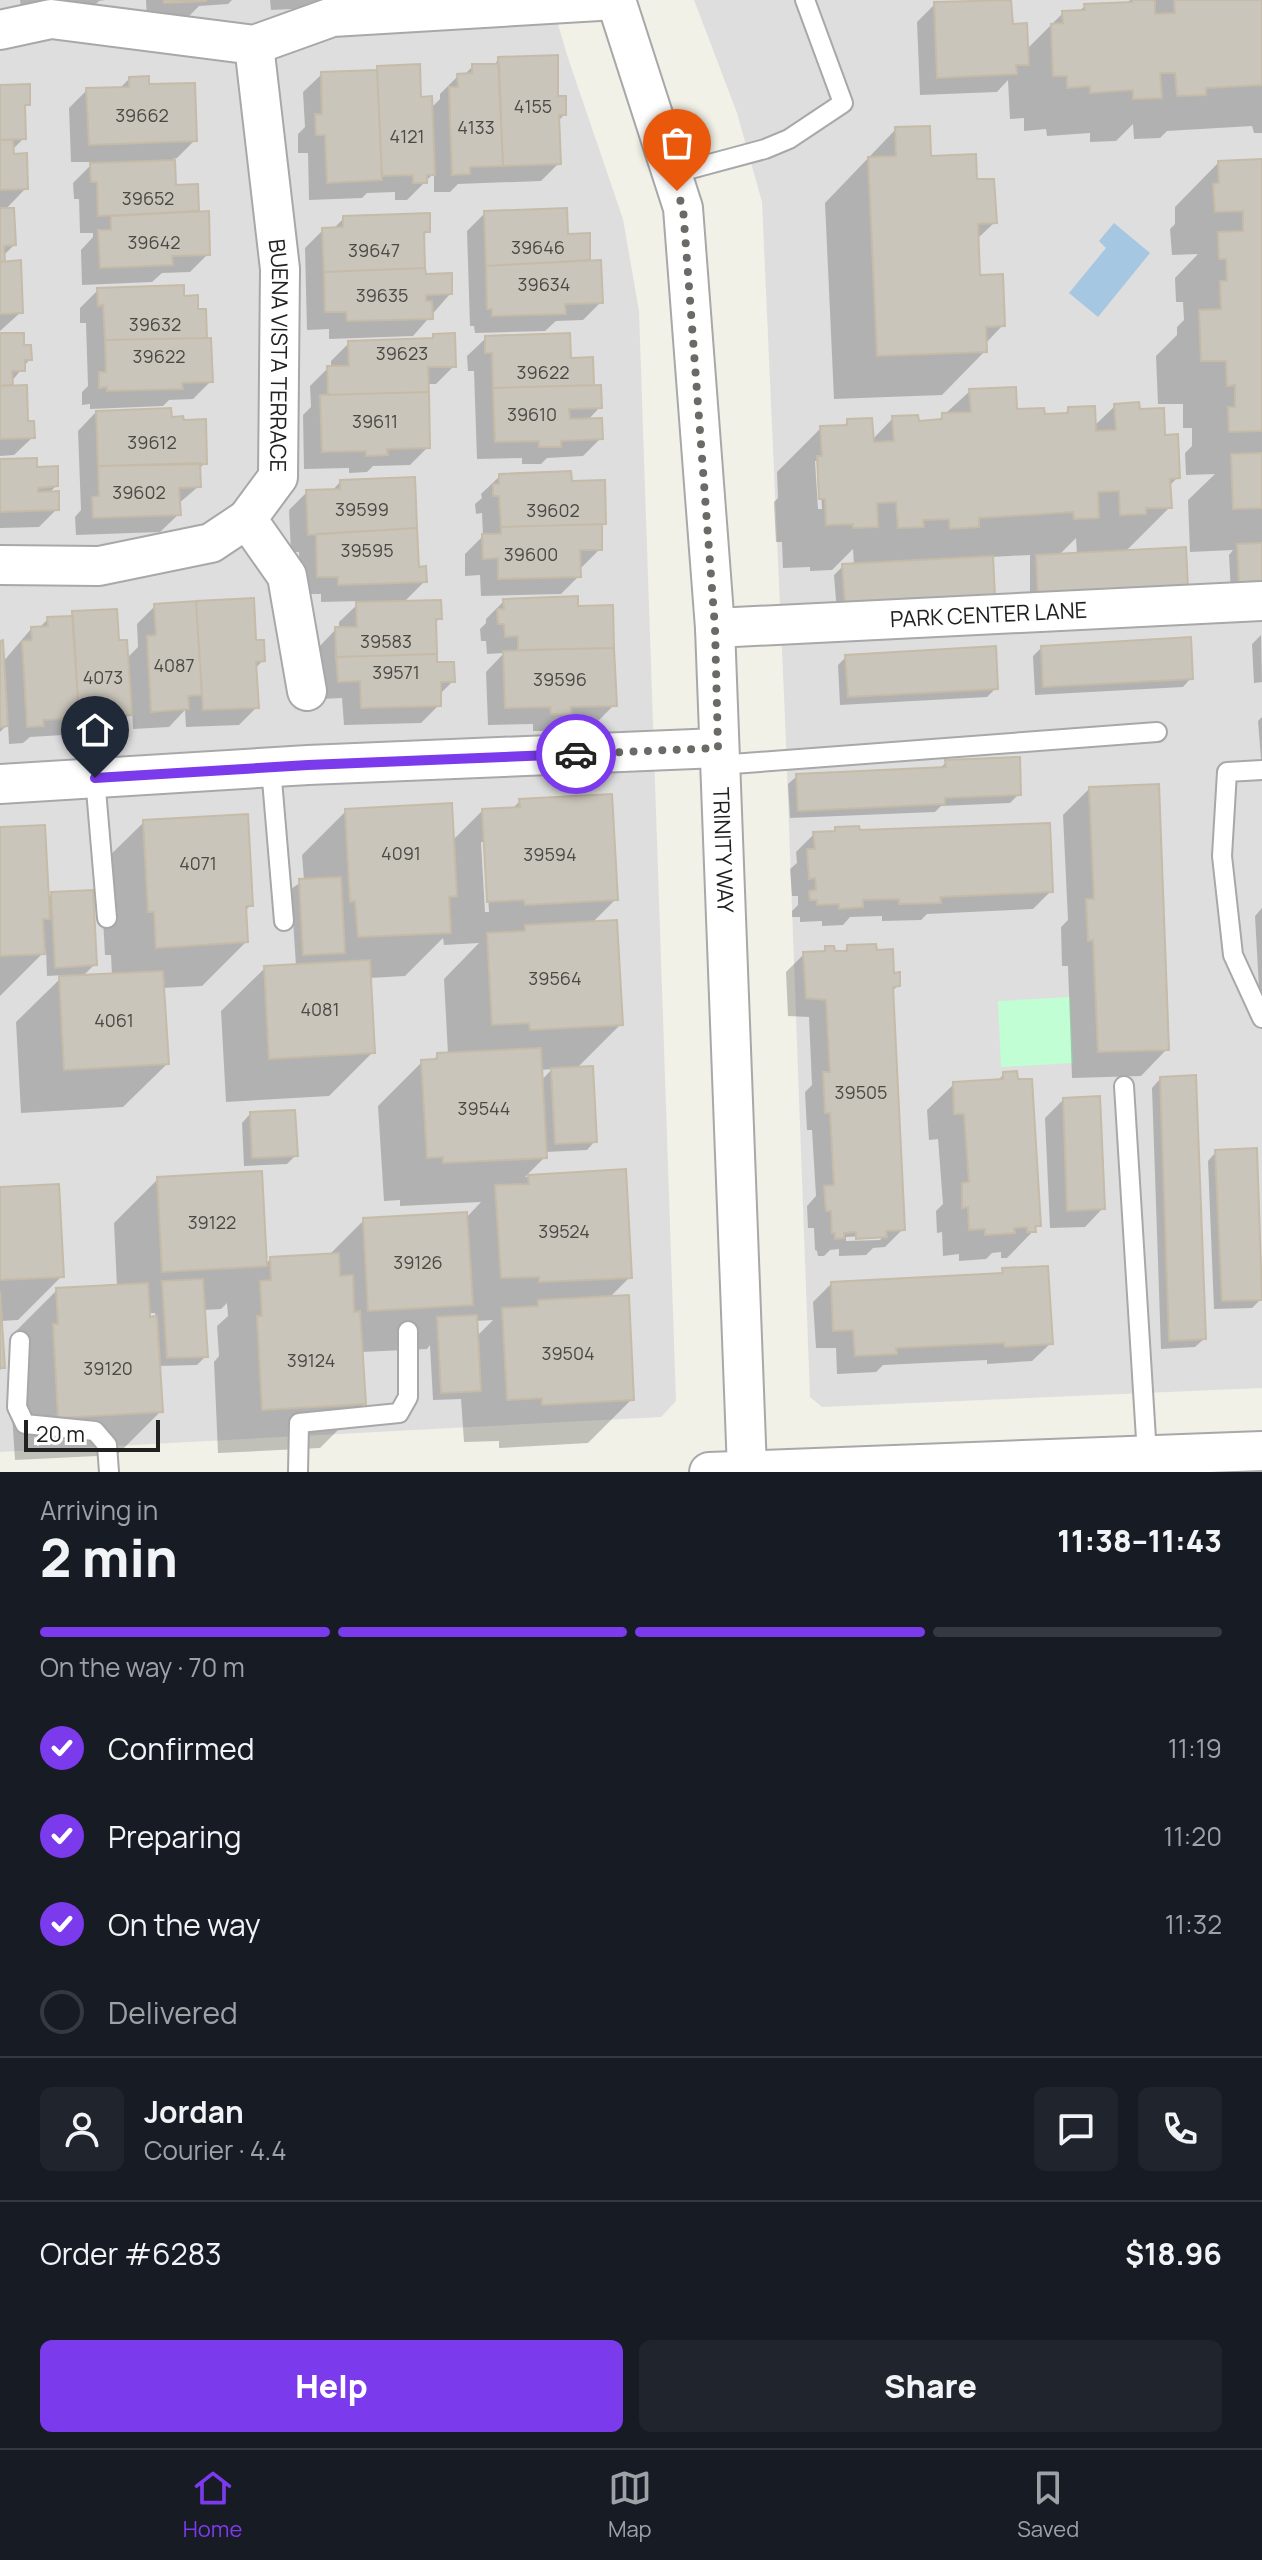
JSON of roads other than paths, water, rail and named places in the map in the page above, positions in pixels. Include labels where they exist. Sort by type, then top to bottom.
[{"type":"street","name":"TRINITY WAY","points":[[616,0],[683,208],[715,628],[747,1470]]},
{"type":"street","points":[[0,30],[51,19],[254,45],[332,17],[616,0]]},
{"type":"street","name":"BUENA VISTA TERRACE","points":[[0,565],[99,566],[211,543],[247,519],[278,477],[280,269],[254,45]]},
{"type":"street","points":[[247,519],[287,576],[307,691]]},
{"type":"street","name":"PARK CENTER LANE","points":[[715,628],[1262,601]]},
{"type":"street","points":[[0,784],[271,768],[718,756]]},
{"type":"street","points":[[709,1472],[1147,1455],[1254,1458]]},
{"type":"lane","points":[[672,174],[765,149],[789,139],[843,103],[805,0]]},
{"type":"lane","points":[[718,756],[1157,732]]},
{"type":"lane","points":[[271,768],[284,921]]},
{"type":"lane","points":[[1262,770],[1227,772],[1222,856],[1233,955],[1262,1018]]},
{"type":"lane","points":[[95,778],[107,918]]},
{"type":"lane","points":[[1124,1086],[1147,1455]]},
{"type":"lane","points":[[298,1472],[299,1423],[399,1413],[408,1397],[408,1331]]},
{"type":"lane","points":[[20,1341],[17,1407],[25,1424],[95,1431],[107,1445],[109,1472]]},
{"type":"water","points":[[1114,223],[1150,253],[1098,317],[1069,293],[1106,248],[1099,241]]}]
